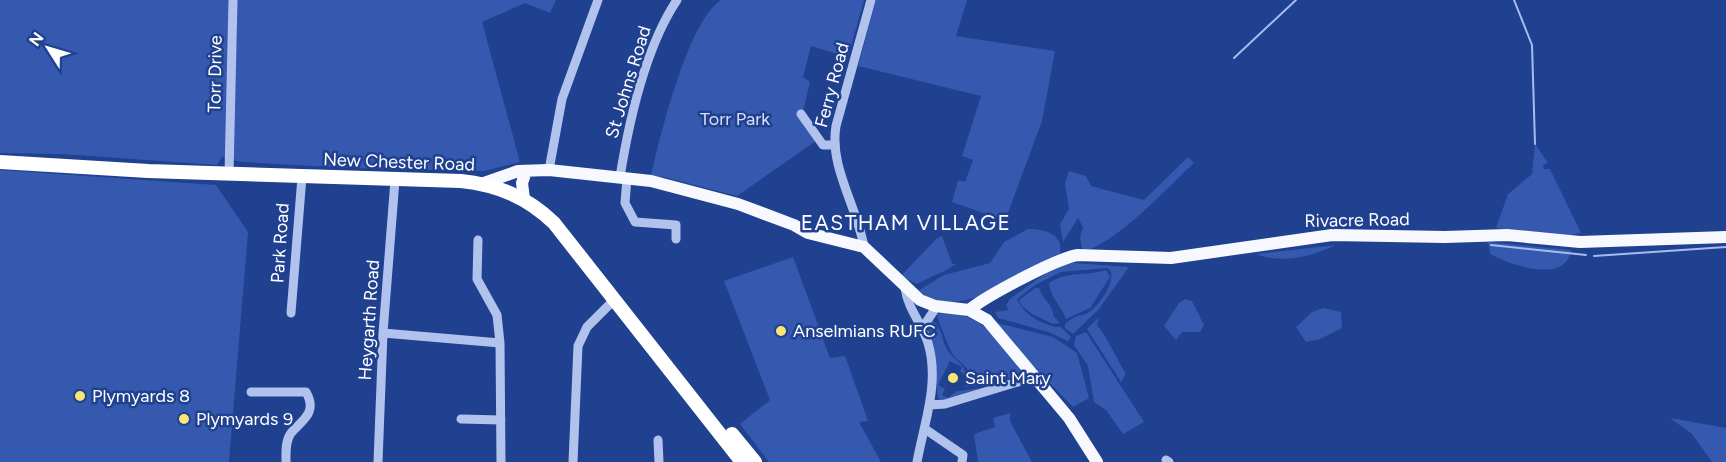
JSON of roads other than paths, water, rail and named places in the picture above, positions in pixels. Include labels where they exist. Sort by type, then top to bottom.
[{"type":"highway","name":"New Chester Road","points":[[0,162],[229,174],[484,183],[502,189],[537,207],[554,224],[699,404],[742,462]]},
{"type":"highway","name":"New Chester Road","points":[[699,404],[734,436],[755,462]]},
{"type":"main road","points":[[484,183],[518,171],[549,170],[623,177],[738,204],[808,233],[864,247],[920,300],[937,306],[969,310],[993,326],[1069,418],[1097,462]]},
{"type":"main road","points":[[502,189],[526,171]]},
{"type":"main road","points":[[524,199],[522,183],[526,171]]},
{"type":"main road","name":"Rivacre Road","points":[[969,310],[984,298],[1001,292],[1064,257],[1078,255],[1171,258],[1332,235],[1445,237],[1507,235],[1580,242],[1726,237]]},
{"type":"street","name":"Torr Drive","points":[[229,174],[233,0]]},
{"type":"street","points":[[549,170],[554,133],[567,83],[598,0]]},
{"type":"street","name":"St Johns Road","points":[[676,239],[675,225],[635,222],[625,203],[623,177],[627,132],[644,75],[665,21],[677,0]]},
{"type":"street","name":"Ferry Road","points":[[864,247],[859,222],[838,165],[834,145],[836,126],[871,0]]},
{"type":"street","points":[[801,114],[822,144],[834,145]]},
{"type":"street","name":"Park Road","points":[[291,313],[302,177]]},
{"type":"street","name":"Heygarth Road","points":[[378,462],[383,333],[395,180]]},
{"type":"street","points":[[478,240],[477,279],[497,315],[500,343],[501,462]]},
{"type":"street","points":[[905,288],[907,300],[930,354],[932,375],[930,405],[917,462]]},
{"type":"street","points":[[573,462],[578,346],[587,327],[615,299]]},
{"type":"street","points":[[921,330],[937,306]]},
{"type":"street","points":[[383,333],[500,343]]},
{"type":"street","points":[[930,405],[945,404],[1034,377]]},
{"type":"street","points":[[251,392],[298,390],[306,392],[310,399],[310,411],[303,424],[291,433],[287,441],[286,462]]},
{"type":"street","points":[[461,419],[501,420]]},
{"type":"street","points":[[925,429],[963,455],[962,462]]},
{"type":"street","points":[[658,441],[659,462]]},
{"type":"waterway","points":[[1234,58],[1296,0]]},
{"type":"waterway","points":[[1514,0],[1532,45],[1535,144]]},
{"type":"waterway","points":[[1491,245],[1586,255]]},
{"type":"waterway","points":[[1594,256],[1726,247]]},
{"type":"place","name":"Anselmians RUFC","points":[[781,331]]},
{"type":"place","name":"Saint Mary","points":[[953,378]]},
{"type":"place","name":"Plymyards 8","points":[[80,396]]},
{"type":"place","name":"Plymyards 9","points":[[184,419]]},
{"type":"district","name":"EASTHAM VILLAGE","points":[[906,222]]},
{"type":"park label","name":"Torr Park","points":[[735,119]]}]
